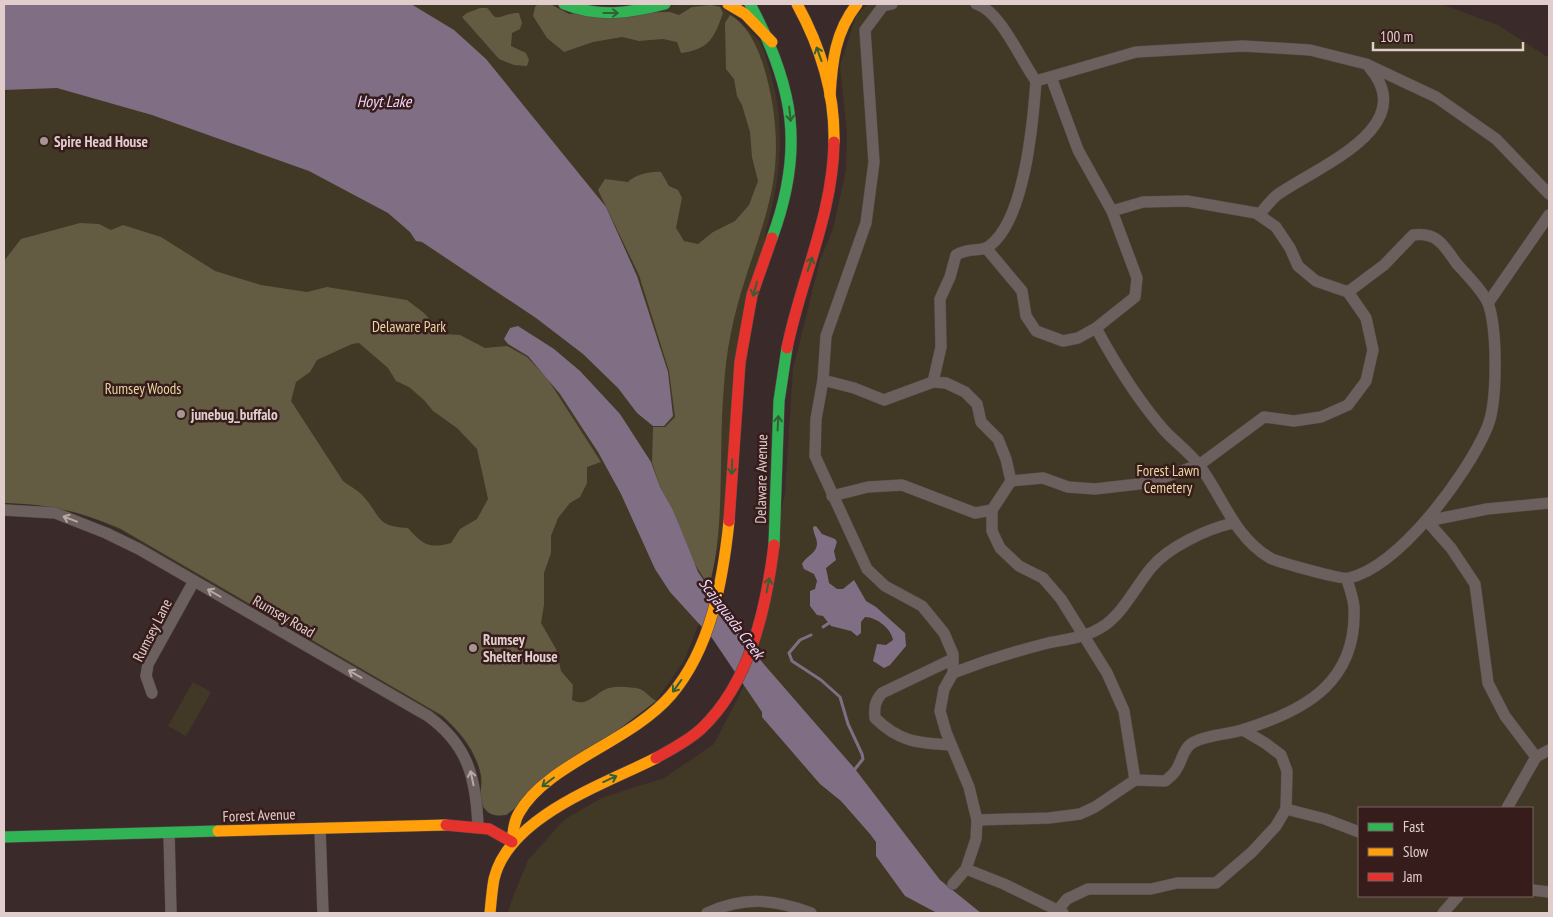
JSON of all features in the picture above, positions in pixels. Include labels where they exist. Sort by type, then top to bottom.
[{"type":"main road","points":[[564,4],[606,14],[643,10],[665,4]]},
{"type":"main road","points":[[728,4],[745,14],[772,42]]},
{"type":"main road","name":"Delaware Avenue","points":[[490,913],[492,882],[500,862],[512,842],[516,817],[535,793],[558,775],[649,718],[679,684],[702,644],[720,582],[730,507],[736,384],[742,344],[752,296],[789,184],[792,150],[791,115],[785,82],[772,42],[750,4]]},
{"type":"main road","name":"Delaware Avenue","points":[[512,842],[568,800],[683,743],[713,717],[734,692],[756,632],[764,603],[774,544],[778,424],[784,365],[799,298],[823,226],[831,192],[834,128],[830,96],[817,48],[797,4]]},
{"type":"main road","points":[[830,96],[834,51],[839,30],[857,4]]},
{"type":"main road","name":"Forest Avenue","points":[[4,837],[478,826],[489,829],[512,842]]},
{"type":"street","points":[[892,4],[882,6],[865,30],[874,162],[866,223],[826,336],[823,380],[816,419],[815,456],[832,496],[868,569],[885,586],[922,606],[944,634],[954,654],[953,673],[944,689],[940,711],[951,745],[969,787],[977,820],[976,839],[966,868],[954,884]]},
{"type":"street","points":[[932,382],[941,347],[940,299],[950,276],[956,255],[965,249],[986,248],[1002,235],[1013,214],[1025,166],[1034,112],[1036,81],[1022,63],[1009,36],[986,6],[976,4]]},
{"type":"street","points":[[1036,81],[1136,52],[1243,46],[1310,50],[1366,64],[1436,96],[1496,139],[1549,194]]},
{"type":"street","points":[[1259,215],[1277,195],[1335,159],[1360,141],[1377,125],[1383,110],[1384,92],[1380,80],[1366,64]]},
{"type":"street","points":[[986,248],[1022,291],[1026,316],[1036,331],[1063,341],[1078,338],[1096,328],[1135,297],[1137,278],[1112,211],[1078,150],[1051,76]]},
{"type":"street","points":[[1011,481],[1044,478],[1068,487],[1095,489],[1147,483],[1199,465],[1264,417],[1294,421],[1321,417],[1348,405],[1366,381],[1373,350],[1366,318],[1348,292],[1316,280],[1298,266],[1290,248],[1276,227],[1259,215],[1187,201],[1143,202],[1112,211]]},
{"type":"street","points":[[1488,303],[1549,215]]},
{"type":"street","points":[[1096,328],[1117,368],[1164,430],[1199,465],[1234,523],[1250,545],[1272,560],[1347,579],[1374,568],[1427,521],[1460,476],[1488,426],[1494,383],[1494,330],[1488,303],[1438,239],[1426,233],[1413,235],[1384,265],[1348,292]]},
{"type":"street","points":[[823,380],[854,388],[884,400],[932,382],[946,383],[958,389],[977,404],[981,422],[998,439],[1006,459],[1011,481],[992,510],[992,531],[1000,548],[1018,566],[1043,578],[1061,599],[1107,673],[1124,711],[1135,780]]},
{"type":"street","points":[[832,496],[868,487],[902,485],[974,513],[992,510]]},
{"type":"street","points":[[1427,521],[1487,509],[1549,502]]},
{"type":"street","name":"Rumsey Road","points":[[4,510],[55,513],[106,533],[194,581],[441,726],[451,736],[470,766],[476,798],[478,826]]},
{"type":"street","points":[[1427,521],[1451,548],[1475,584],[1488,683],[1505,716],[1536,757]]},
{"type":"street","points":[[953,673],[992,658],[1049,643],[1086,637],[1105,626],[1152,567],[1184,542],[1213,528],[1234,523]]},
{"type":"street","points":[[977,820],[1050,818],[1080,814],[1095,808],[1135,780],[1165,781],[1176,771],[1183,754],[1191,743],[1214,734],[1243,730],[1289,715],[1317,697],[1341,668],[1353,638],[1354,607],[1347,579]]},
{"type":"street","name":"Rumsey Lane","points":[[152,694],[146,676],[148,664],[194,581]]},
{"type":"street","points":[[951,745],[916,743],[889,731],[875,718],[874,709],[876,700],[882,694],[953,660]]},
{"type":"street","points":[[966,868],[1004,884],[1060,912],[1067,898],[1088,889],[1151,889],[1177,883],[1216,883],[1252,852],[1276,826],[1286,809],[1287,771],[1281,755],[1243,730]]},
{"type":"street","points":[[1508,807],[1536,757],[1549,750]]},
{"type":"street","points":[[1286,809],[1326,819],[1358,832]]},
{"type":"street","points":[[320,829],[323,913]]},
{"type":"street","points":[[169,833],[172,913]]},
{"type":"street","points":[[1533,890],[1549,892]]},
{"type":"street","points":[[1443,913],[1457,897]]},
{"type":"street","points":[[707,913],[726,904],[755,900],[787,904],[811,913]]},
{"type":"green space","name":"Delaware Park","points":[[4,4],[552,4],[569,13],[657,11],[678,4],[718,4],[754,35],[765,53],[778,108],[780,149],[776,190],[766,230],[721,536],[703,613],[684,661],[656,701],[506,815],[494,815],[482,807],[480,775],[471,750],[455,729],[442,717],[120,530],[91,518],[64,510],[35,505],[4,503]]},
{"type":"green space","points":[[538,4],[550,4],[569,14],[670,12],[679,15],[692,7],[711,5],[720,7],[723,13],[710,41],[699,49],[691,51],[681,53],[677,42],[663,39],[639,41],[622,37],[593,42],[564,52],[547,38],[533,16],[535,7]]},
{"type":"green space","name":"Forest Lawn Cemetery","points":[[868,4],[1441,4],[1498,25],[1549,58],[1549,913],[508,913],[528,860],[565,819],[604,797],[664,778],[714,744],[743,688],[785,493],[793,369],[820,260],[833,229],[846,170],[847,135],[840,66],[856,16]]},
{"type":"green space","points":[[480,8],[487,8],[495,17],[519,13],[522,23],[520,29],[512,33],[511,46],[526,53],[529,60],[527,66],[514,65],[499,59],[462,17]]},
{"type":"green space","points":[[730,15],[746,30],[758,50],[763,64],[773,105],[776,148],[769,204],[739,298],[728,348],[722,410],[718,539],[709,586],[692,560],[673,510],[660,487],[652,462],[653,427],[665,427],[675,417],[669,371],[639,275],[598,190],[605,179],[628,182],[634,177],[643,174],[661,172],[669,186],[678,190],[682,198],[676,228],[684,241],[698,244],[713,232],[735,221],[749,205],[758,181],[752,157],[750,132],[742,105],[737,96],[734,79],[726,69],[725,23]]},
{"type":"green space","name":"Rumsey Woods","points":[[80,223],[99,224],[111,230],[123,225],[161,237],[215,271],[261,285],[307,292],[327,287],[407,300],[424,313],[443,334],[460,335],[485,348],[507,346],[527,357],[547,378],[601,462],[587,467],[587,483],[580,497],[570,503],[558,518],[551,536],[551,553],[544,573],[544,605],[541,623],[556,649],[561,671],[573,685],[572,700],[581,702],[589,700],[608,688],[622,687],[640,689],[656,701],[506,815],[492,814],[485,809],[481,801],[481,775],[472,750],[443,716],[121,529],[78,513],[36,505],[4,503],[4,261],[21,239]],"holes":[[[359,343],[388,368],[396,381],[409,387],[433,411],[457,428],[477,449],[488,499],[477,519],[460,529],[451,543],[437,546],[427,544],[422,542],[408,528],[389,525],[380,519],[360,493],[343,481],[291,401],[296,382],[310,372],[317,360],[352,344]]]},
{"type":"green space","points":[[193,682],[211,692],[186,736],[168,726]]},
{"type":"water","name":"Hoyt Lake","points":[[4,4],[411,4],[454,30],[486,59],[606,207],[637,276],[668,372],[673,416],[664,426],[653,426],[637,413],[618,388],[583,354],[536,318],[422,242],[416,241],[410,232],[388,213],[309,171],[152,115],[57,88],[4,90]]},
{"type":"water","points":[[518,326],[554,349],[580,371],[620,414],[651,462],[660,487],[673,510],[698,572],[756,655],[855,769],[940,880],[981,913],[937,913],[905,896],[876,856],[876,842],[870,834],[841,801],[820,784],[762,717],[762,712],[712,638],[670,592],[655,569],[621,494],[598,452],[560,394],[528,356],[508,344],[504,339],[510,328]]},
{"type":"water","points":[[816,526],[822,534],[835,539],[837,542],[834,551],[836,560],[826,568],[829,583],[837,589],[843,589],[854,580],[866,601],[876,607],[905,633],[906,646],[890,665],[884,668],[873,661],[877,644],[886,645],[893,640],[889,631],[882,624],[874,619],[865,617],[861,622],[861,633],[857,636],[851,631],[831,626],[823,616],[817,615],[810,606],[810,591],[815,589],[817,581],[814,574],[804,569],[802,564],[817,547],[813,527]]},
{"type":"waterway","points":[[823,627],[829,623]]},
{"type":"waterway","points":[[811,635],[800,640],[789,653],[792,661],[821,680],[840,697],[848,724],[862,754],[863,759],[855,769]]},
{"type":"traffic: fast","points":[[564,4],[602,13],[627,12],[665,4]]},
{"type":"traffic: fast","points":[[750,4],[777,63],[790,118],[789,175],[772,238]]},
{"type":"traffic: fast","points":[[774,545],[779,401],[787,348]]},
{"type":"traffic: fast","points":[[4,837],[218,831]]},
{"type":"traffic: slow","points":[[728,4],[745,14],[772,42]]},
{"type":"traffic: slow","points":[[797,4],[813,36],[829,88],[834,124],[834,142]]},
{"type":"traffic: slow","points":[[830,96],[832,71],[839,36],[857,4]]},
{"type":"traffic: slow","points":[[512,842],[517,816],[532,796],[549,780],[654,712],[671,695],[685,676],[696,656],[713,612],[719,590],[729,521]]},
{"type":"traffic: slow","points":[[490,913],[494,879],[503,857],[518,837],[538,820],[586,791],[656,758]]},
{"type":"traffic: slow","points":[[218,831],[446,825]]},
{"type":"traffic: jam","points":[[787,348],[828,195],[834,142]]},
{"type":"traffic: jam","points":[[729,521],[740,362],[752,295],[772,238]]},
{"type":"traffic: jam","points":[[656,758],[701,729],[718,711],[732,690],[753,644],[766,594],[774,545]]},
{"type":"traffic: jam","points":[[446,825],[489,829],[512,842]]},
{"type":"place","name":"Spire Head House","points":[[44,141]]},
{"type":"place","name":"junebug_buffalo","points":[[181,414]]},
{"type":"place","name":"Rumsey Shelter House","points":[[473,648]]},
{"type":"water label","name":"Scajaquada Creek","points":[[732,618]]}]
